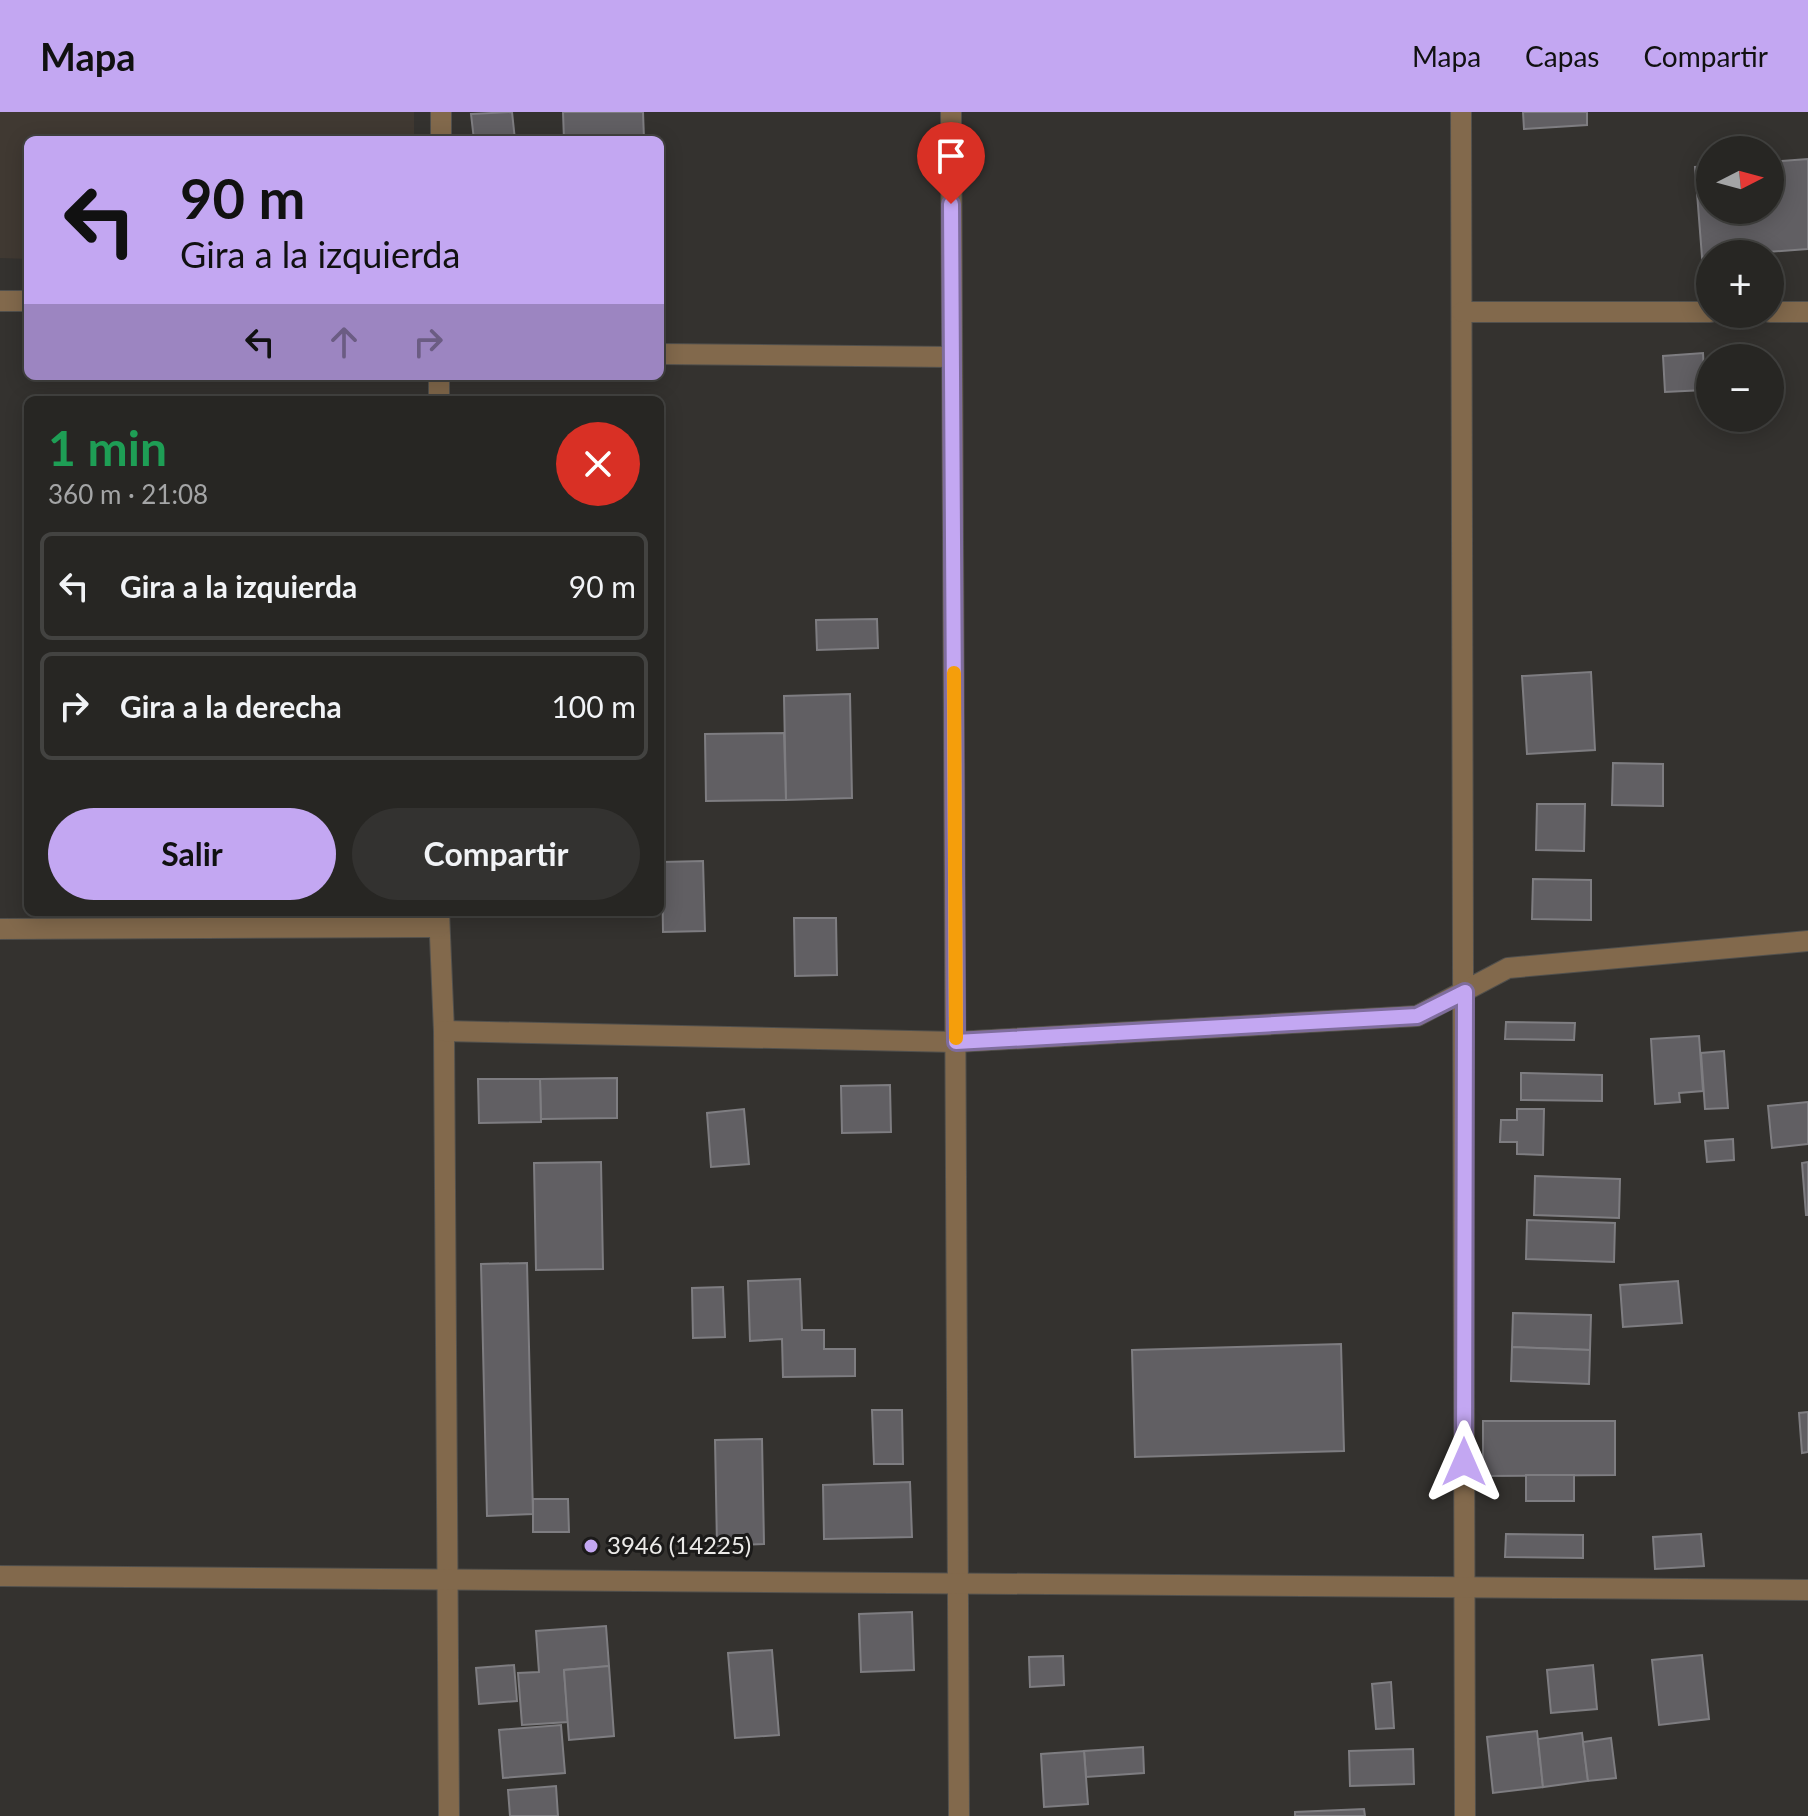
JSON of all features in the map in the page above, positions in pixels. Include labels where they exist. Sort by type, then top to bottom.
[{"type":"street","points":[[441,112],[441,136]]},
{"type":"street","points":[[951,112],[959,1816]]},
{"type":"street","points":[[1461,112],[1465,1816]]},
{"type":"street","points":[[0,301],[24,301]]},
{"type":"street","points":[[1462,312],[1696,312]]},
{"type":"street","points":[[1784,312],[1808,312]]},
{"type":"street","points":[[664,354],[952,357]]},
{"type":"street","points":[[0,929],[439,920],[444,1031],[449,1816]]},
{"type":"street","points":[[444,1031],[956,1042],[1417,1016],[1508,968],[1808,941]]},
{"type":"street","points":[[0,1576],[1808,1590]]},
{"type":"shaded area","points":[[0,112],[414,112],[414,136],[24,136],[24,259],[0,258]]},
{"type":"building","points":[[512,112],[515,136],[474,136],[471,114]]},
{"type":"building","points":[[563,112],[643,112],[644,136],[564,136]]},
{"type":"building","points":[[1523,112],[1587,112],[1587,125],[1524,129]]},
{"type":"building","points":[[1808,159],[1808,249],[1784,251],[1784,240],[1701,240],[1699,224],[1784,224],[1784,161]]},
{"type":"building","points":[[1696,354],[1696,390],[1665,392],[1663,356]]},
{"type":"building","points":[[877,619],[878,648],[817,650],[816,620]]},
{"type":"building","points":[[1591,672],[1595,750],[1527,754],[1522,676]]},
{"type":"building","points":[[850,694],[852,798],[786,800],[784,696]]},
{"type":"building","points":[[784,733],[786,800],[706,801],[705,734]]},
{"type":"building","points":[[1613,763],[1663,764],[1663,806],[1612,805]]},
{"type":"building","points":[[1537,804],[1585,804],[1584,851],[1536,850]]},
{"type":"building","points":[[703,861],[705,931],[663,932],[664,862]]},
{"type":"building","points":[[1533,879],[1591,880],[1591,920],[1532,919]]},
{"type":"building","points":[[794,918],[836,918],[837,975],[795,976]]},
{"type":"building","points":[[1506,1022],[1575,1023],[1574,1040],[1505,1039]]},
{"type":"building","points":[[1699,1036],[1703,1091],[1679,1093],[1680,1102],[1655,1104],[1651,1039]]},
{"type":"building","points":[[1724,1051],[1728,1108],[1705,1109],[1701,1053]]},
{"type":"building","points":[[1521,1073],[1602,1075],[1602,1101],[1521,1100]]},
{"type":"building","points":[[617,1078],[617,1118],[541,1119],[540,1079]]},
{"type":"building","points":[[478,1079],[540,1079],[541,1122],[479,1123]]},
{"type":"building","points":[[890,1085],[891,1132],[842,1133],[841,1086]]},
{"type":"building","points":[[1808,1102],[1808,1144],[1772,1148],[1768,1106]]},
{"type":"building","points":[[744,1109],[749,1164],[711,1167],[707,1113]]},
{"type":"building","points":[[1517,1109],[1544,1109],[1543,1155],[1517,1154],[1517,1142],[1500,1142],[1501,1120],[1517,1120]]},
{"type":"building","points":[[1733,1139],[1734,1160],[1707,1162],[1705,1141]]},
{"type":"building","points":[[601,1162],[603,1269],[536,1270],[534,1163]]},
{"type":"building","points":[[1808,1162],[1808,1215],[1806,1215],[1802,1163]]},
{"type":"building","points":[[1535,1176],[1620,1179],[1619,1218],[1534,1215]]},
{"type":"building","points":[[1527,1220],[1615,1223],[1614,1262],[1526,1259]]},
{"type":"building","points":[[527,1263],[533,1514],[487,1516],[481,1264]]},
{"type":"building","points":[[800,1279],[802,1330],[824,1330],[824,1349],[855,1349],[855,1376],[783,1377],[782,1339],[750,1341],[748,1281]]},
{"type":"building","points":[[1678,1281],[1682,1323],[1623,1327],[1620,1285]]},
{"type":"building","points":[[723,1287],[725,1337],[693,1338],[692,1288]]},
{"type":"building","points":[[1513,1313],[1591,1315],[1590,1350],[1512,1347]]},
{"type":"building","points":[[1341,1344],[1344,1451],[1135,1457],[1132,1350]]},
{"type":"building","points":[[1512,1347],[1590,1350],[1589,1384],[1511,1381]]},
{"type":"building","points":[[872,1410],[902,1410],[903,1464],[874,1464]]},
{"type":"building","points":[[1808,1412],[1808,1452],[1802,1453],[1799,1413]]},
{"type":"building","points":[[1483,1421],[1615,1421],[1615,1475],[1483,1476]]},
{"type":"building","points":[[762,1439],[764,1544],[717,1546],[715,1440]]},
{"type":"building","points":[[1526,1475],[1574,1475],[1574,1501],[1526,1501]]},
{"type":"building","points":[[910,1482],[912,1537],[824,1539],[823,1485]]},
{"type":"building","points":[[533,1499],[568,1499],[569,1532],[533,1532]]},
{"type":"building","points":[[1506,1534],[1583,1535],[1583,1558],[1505,1557]]},
{"type":"building","points":[[1701,1534],[1704,1566],[1655,1569],[1653,1537]]},
{"type":"building","points":[[912,1612],[914,1670],[861,1672],[859,1614]]},
{"type":"building","points":[[606,1626],[609,1666],[564,1670],[568,1722],[522,1725],[518,1673],[539,1672],[536,1631]]},
{"type":"building","points":[[772,1650],[779,1735],[735,1738],[728,1653]]},
{"type":"building","points":[[1702,1655],[1709,1719],[1659,1725],[1652,1660]]},
{"type":"building","points":[[1063,1656],[1064,1685],[1030,1687],[1029,1657]]},
{"type":"building","points":[[514,1665],[517,1701],[479,1704],[476,1668]]},
{"type":"building","points":[[1593,1665],[1597,1709],[1551,1713],[1547,1670]]},
{"type":"building","points":[[609,1666],[614,1736],[569,1740],[564,1670]]},
{"type":"building","points":[[1391,1682],[1394,1728],[1376,1729],[1372,1684]]},
{"type":"building","points":[[561,1725],[565,1773],[503,1778],[499,1730]]},
{"type":"building","points":[[1537,1731],[1543,1787],[1493,1793],[1487,1737]]},
{"type":"building","points":[[1582,1733],[1588,1781],[1543,1787],[1538,1739]]},
{"type":"building","points":[[1611,1738],[1616,1778],[1588,1781],[1583,1742]]},
{"type":"building","points":[[1143,1747],[1144,1773],[1086,1777],[1084,1751]]},
{"type":"building","points":[[1413,1749],[1414,1784],[1350,1786],[1349,1751]]},
{"type":"building","points":[[1084,1751],[1088,1804],[1044,1807],[1041,1754]]},
{"type":"building","points":[[556,1786],[558,1816],[510,1816],[508,1790]]},
{"type":"building","points":[[1364,1809],[1365,1816],[1295,1816],[1295,1812]]},
{"type":"slow traffic","points":[[954,673],[956,1038]]},
{"type":"place","name":"3946 (14225)","points":[[591,1546]]},
{"type":"route","points":[[951,204],[956,1042],[1417,1016],[1465,992],[1464,1462]]}]
